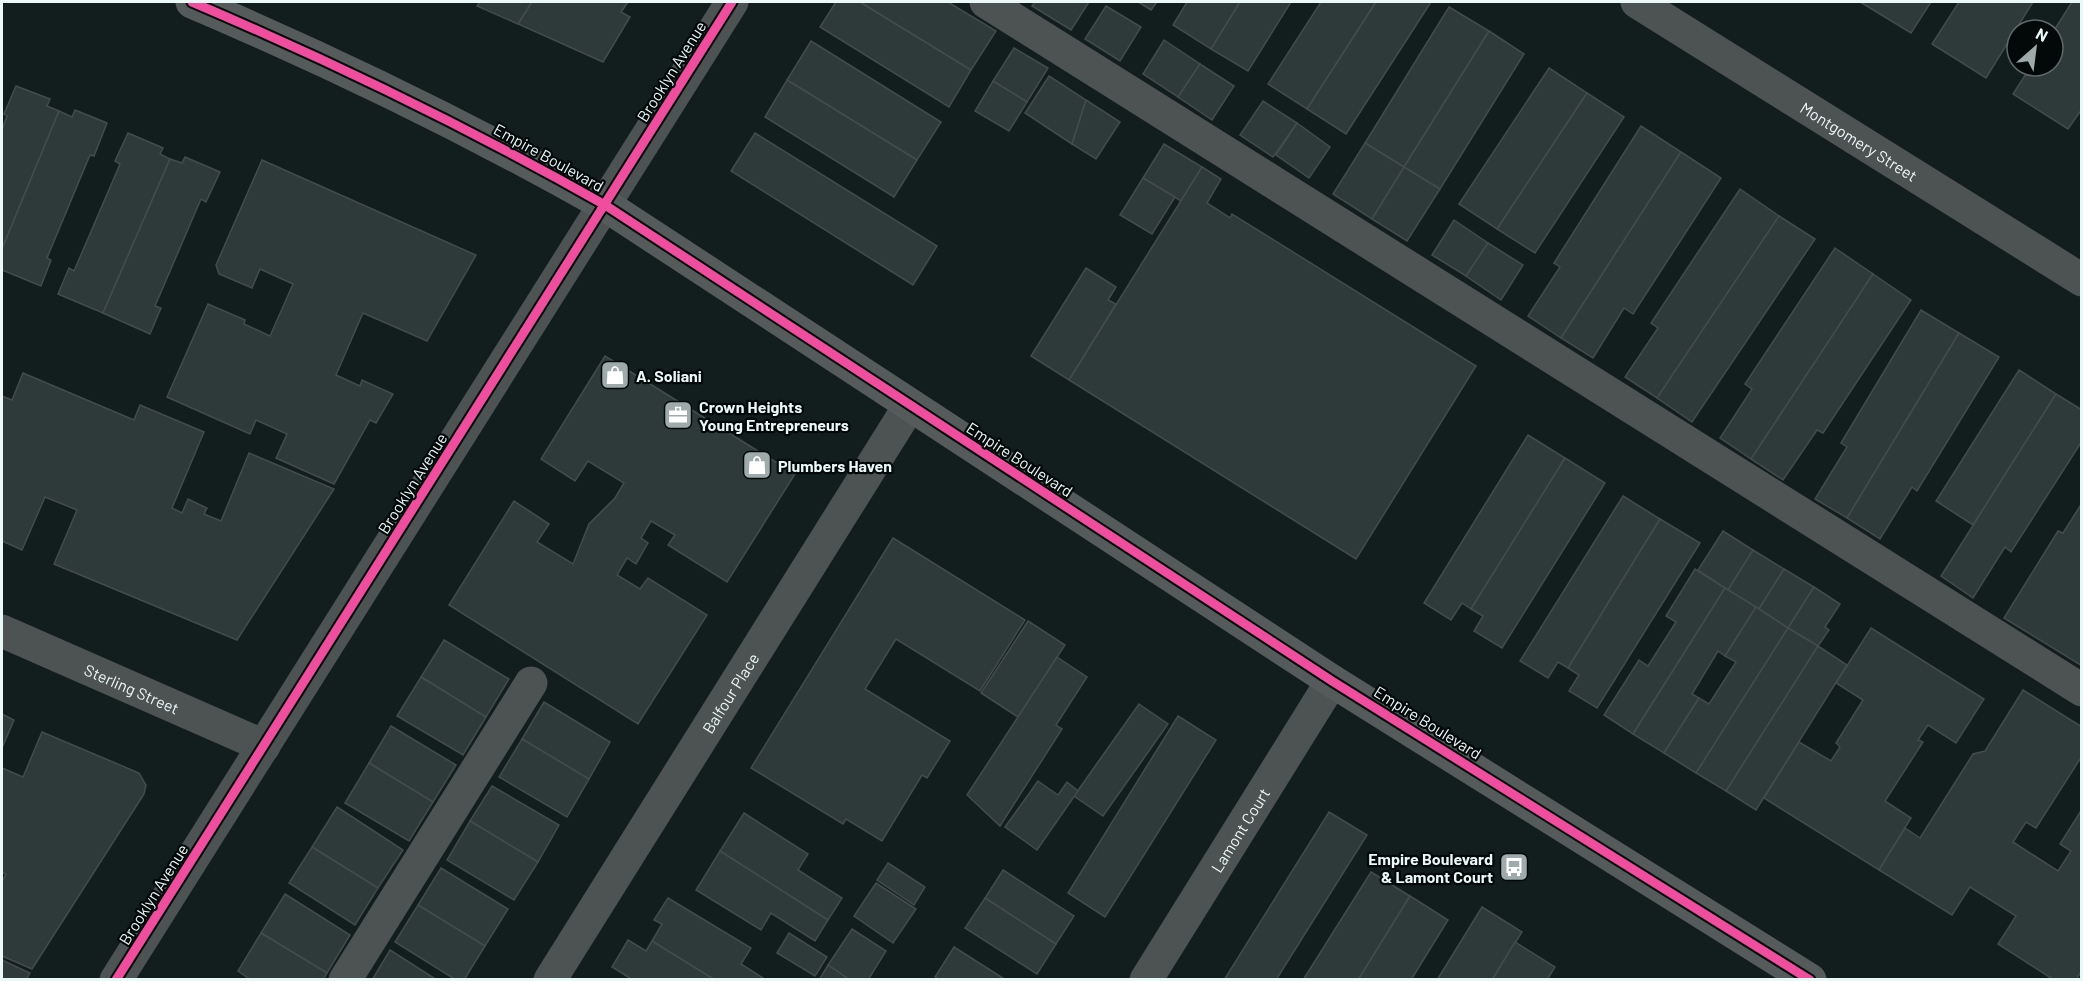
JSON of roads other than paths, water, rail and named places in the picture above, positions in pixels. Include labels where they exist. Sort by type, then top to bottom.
[{"type":"main road","name":"Empire Boulevard","points":[[192,2],[290,44],[514,153],[605,205],[1332,681],[1810,980]]},
{"type":"street","name":"Brooklyn Avenue","points":[[117,980],[732,2]]},
{"type":"street","points":[[986,2],[2082,690]]},
{"type":"street","name":"Montgomery Street","points":[[1637,2],[2082,280]]},
{"type":"street","name":"Balfour Place","points":[[550,980],[910,405]]},
{"type":"street","name":"Sterling Street","points":[[2,632],[264,747]]},
{"type":"street","name":"Lamont Court","points":[[1146,980],[1332,681]]},
{"type":"street","points":[[345,980],[531,683]]},
{"type":"place","name":"A. Soliani","points":[[615,375]]},
{"type":"place","name":"Crown Heights Young Entrepreneurs","points":[[678,415]]},
{"type":"place","name":"Plumbers Haven","points":[[757,465]]},
{"type":"place","name":"Empire Boulevard & Lamont Court","points":[[1514,867]]}]
